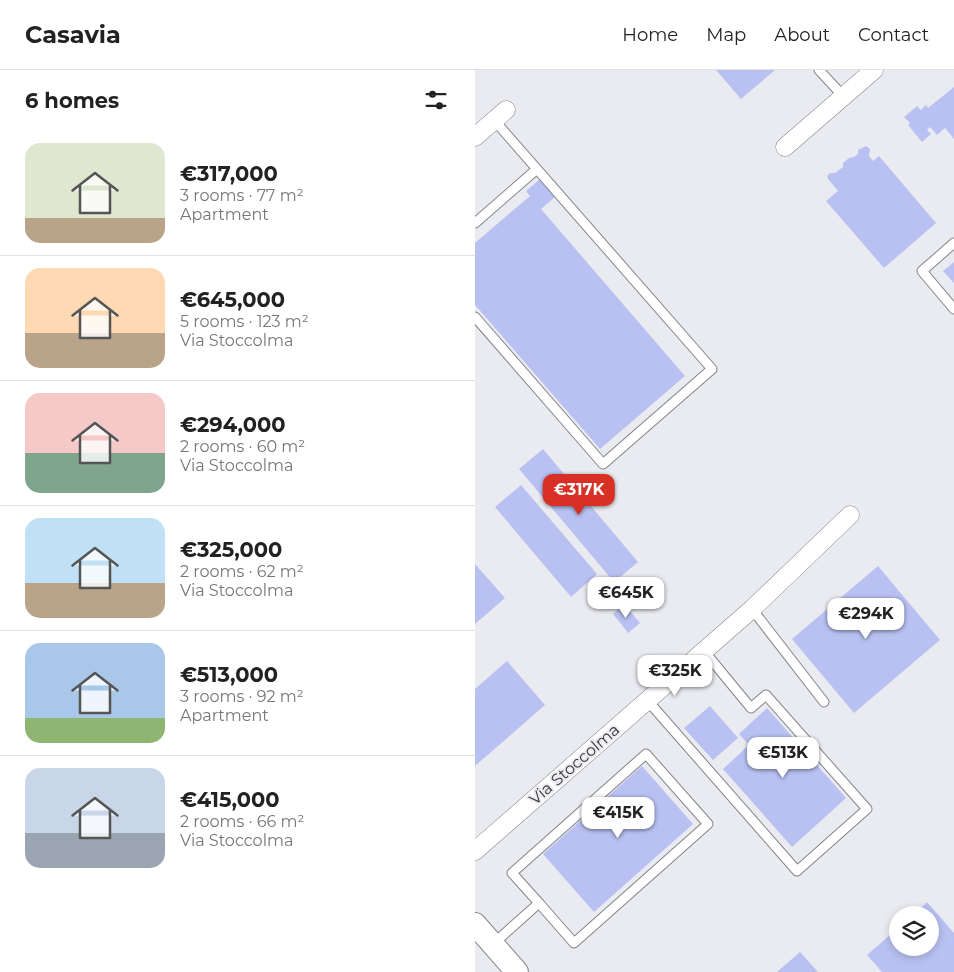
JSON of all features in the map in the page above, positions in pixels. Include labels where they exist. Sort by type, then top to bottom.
[{"type":"street","points":[[785,147],[874,70]]},
{"type":"street","points":[[475,137],[500,115]]},
{"type":"street","name":"Via Stoccolma","points":[[475,851],[752,609],[850,515]]},
{"type":"street","points":[[475,924],[493,944],[510,970]]},
{"type":"lane","points":[[819,70],[843,96]]},
{"type":"lane","points":[[475,317],[603,464],[712,369],[537,169],[500,115]]},
{"type":"lane","points":[[475,222],[537,169]]},
{"type":"lane","points":[[954,243],[922,271],[954,309]]},
{"type":"lane","points":[[752,609],[824,702]]},
{"type":"lane","points":[[647,700],[797,871],[867,809],[766,695],[751,708],[704,651]]},
{"type":"lane","points":[[646,754],[708,824],[574,943],[539,903],[512,873],[646,754]]},
{"type":"lane","points":[[493,944],[539,903]]},
{"type":"building","points":[[716,70],[775,70],[741,99]]},
{"type":"building","points":[[954,87],[954,139],[945,128],[937,135],[930,127],[927,130],[931,134],[922,142],[904,117],[917,106],[921,110],[926,105],[928,108]]},
{"type":"building","points":[[866,146],[870,149],[869,156],[873,161],[879,156],[936,223],[884,268],[826,201],[838,191],[827,176],[843,167],[843,163],[849,158],[854,157],[858,154],[858,150]]},
{"type":"building","points":[[540,179],[555,197],[541,209],[685,376],[600,449],[475,305],[475,243],[530,196],[526,191]]},
{"type":"building","points":[[954,262],[954,283],[943,271]]},
{"type":"building","points":[[543,449],[638,562],[614,582],[519,469]]},
{"type":"building","points":[[521,485],[597,574],[571,597],[495,507]]},
{"type":"building","points":[[475,564],[505,598],[475,624]]},
{"type":"building","points":[[878,566],[940,640],[854,713],[792,639]]},
{"type":"building","points":[[624,604],[640,623],[628,633],[613,614]]},
{"type":"building","points":[[507,661],[545,705],[475,766],[475,689]]},
{"type":"building","points":[[710,706],[738,738],[713,760],[684,728]]},
{"type":"building","points":[[767,708],[846,798],[792,847],[723,769],[749,745],[739,734]]},
{"type":"building","points":[[642,766],[693,824],[594,912],[543,854]]},
{"type":"building","points":[[939,916],[954,933],[954,972],[882,972],[867,955],[889,936],[889,956],[939,956]]},
{"type":"building","points":[[800,952],[818,972],[777,972]]}]
